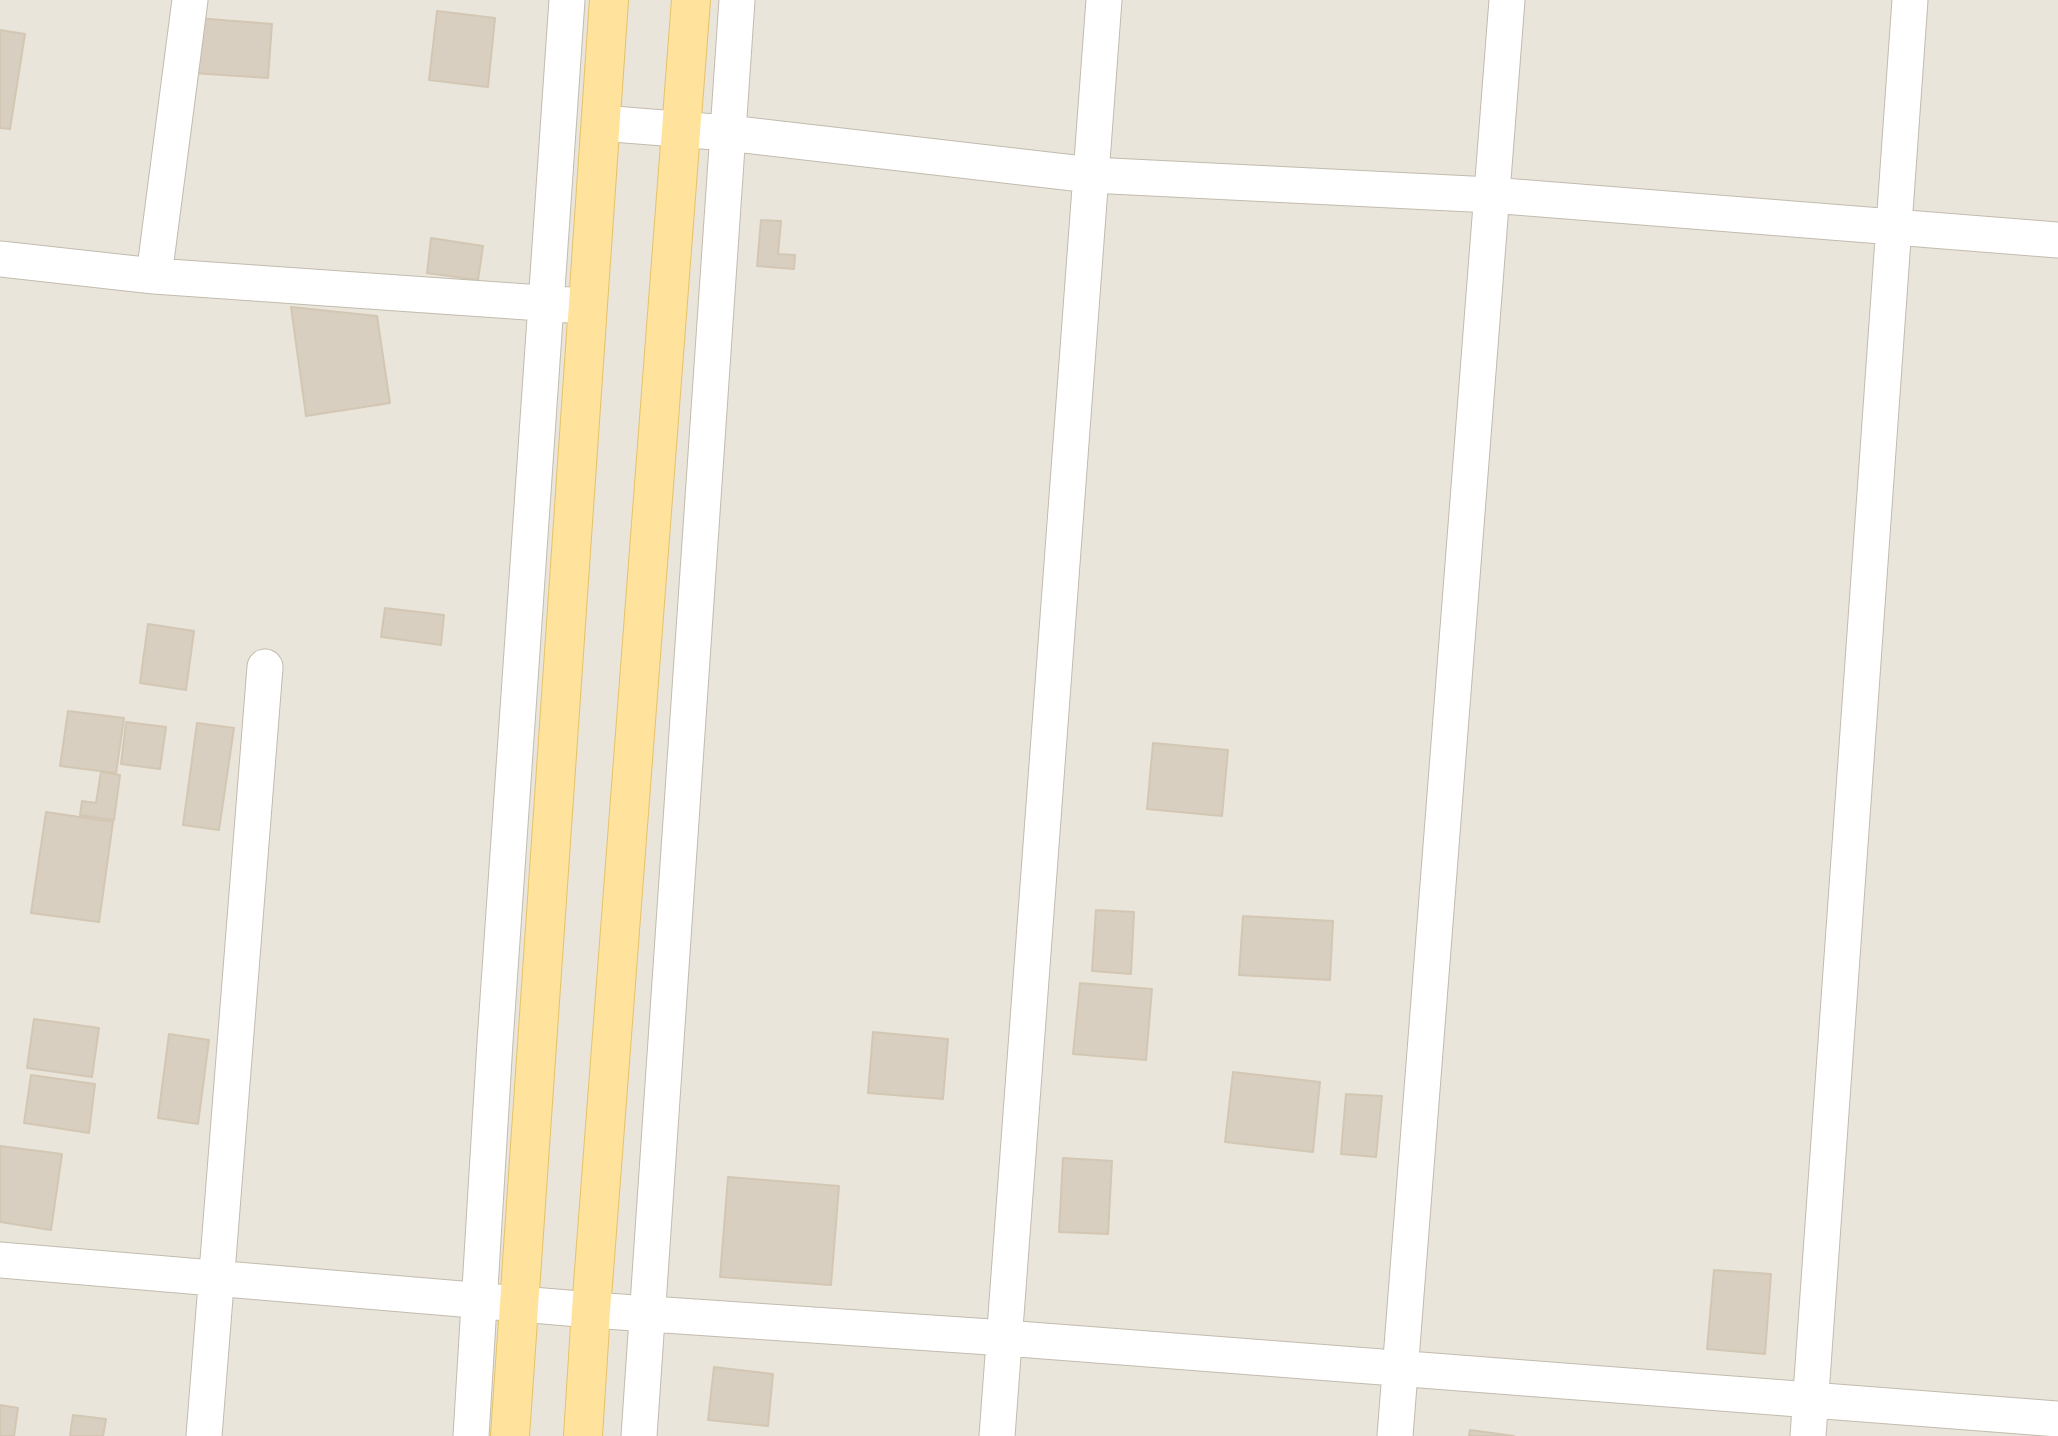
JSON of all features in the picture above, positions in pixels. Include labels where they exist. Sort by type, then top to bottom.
[{"type":"main road","points":[[510,1436],[609,0]]},
{"type":"main road","points":[[583,1436],[590,1310],[691,0]]},
{"type":"street","points":[[154,276],[190,0]]},
{"type":"street","points":[[471,1436],[567,0]]},
{"type":"street","points":[[639,1436],[737,0]]},
{"type":"street","points":[[997,1436],[1104,0]]},
{"type":"street","points":[[1395,1436],[1507,0]]},
{"type":"street","points":[[1808,1436],[1910,0]]},
{"type":"street","points":[[600,124],[728,133],[1091,175],[1491,195],[2058,240]]},
{"type":"street","points":[[0,259],[154,276],[587,306]]},
{"type":"street","points":[[204,1436],[265,667]]},
{"type":"street","points":[[0,1260],[590,1310],[1004,1338],[2058,1419]]},
{"type":"shaded area","points":[[0,0],[2058,0],[2058,1436],[0,1436]]},
{"type":"building","points":[[437,11],[495,18],[488,87],[429,80]]},
{"type":"building","points":[[197,18],[272,24],[268,78],[193,73]]},
{"type":"building","points":[[0,30],[25,34],[10,129],[0,128]]},
{"type":"building","points":[[761,220],[781,221],[778,254],[795,255],[794,269],[757,266]]},
{"type":"building","points":[[431,238],[483,246],[478,280],[427,273]]},
{"type":"building","points":[[291,307],[377,316],[390,403],[306,416]]},
{"type":"building","points":[[385,608],[444,615],[441,645],[381,637]]},
{"type":"building","points":[[148,624],[194,631],[186,690],[140,683]]},
{"type":"building","points":[[68,711],[124,718],[116,773],[60,766]]},
{"type":"building","points":[[126,722],[166,727],[160,769],[121,764]]},
{"type":"building","points":[[197,723],[234,728],[219,830],[183,825]]},
{"type":"building","points":[[1153,743],[1228,750],[1222,816],[1147,809]]},
{"type":"building","points":[[101,772],[120,775],[114,820],[80,815],[82,801],[96,803]]},
{"type":"building","points":[[46,812],[113,822],[99,922],[31,913]]},
{"type":"building","points":[[1096,910],[1134,912],[1131,974],[1092,971]]},
{"type":"building","points":[[1243,916],[1333,921],[1330,980],[1239,975]]},
{"type":"building","points":[[1080,983],[1152,989],[1146,1060],[1073,1054]]},
{"type":"building","points":[[34,1019],[99,1028],[92,1077],[27,1068]]},
{"type":"building","points":[[873,1032],[948,1039],[943,1099],[868,1093]]},
{"type":"building","points":[[169,1034],[209,1040],[198,1124],[158,1118]]},
{"type":"building","points":[[1233,1072],[1320,1082],[1313,1152],[1225,1142]]},
{"type":"building","points":[[31,1075],[95,1084],[89,1133],[24,1123]]},
{"type":"building","points":[[1346,1094],[1382,1096],[1376,1157],[1341,1154]]},
{"type":"building","points":[[0,1146],[62,1154],[51,1230],[0,1222]]},
{"type":"building","points":[[1063,1158],[1112,1161],[1108,1234],[1059,1232]]},
{"type":"building","points":[[728,1177],[839,1186],[831,1285],[720,1277]]},
{"type":"building","points":[[1714,1270],[1771,1274],[1765,1354],[1707,1349]]},
{"type":"building","points":[[714,1367],[773,1374],[768,1426],[708,1420]]},
{"type":"building","points":[[0,1405],[18,1408],[14,1436],[0,1436]]},
{"type":"building","points":[[73,1415],[106,1419],[103,1436],[70,1436]]},
{"type":"building","points":[[1470,1430],[1514,1436],[1469,1436]]}]
